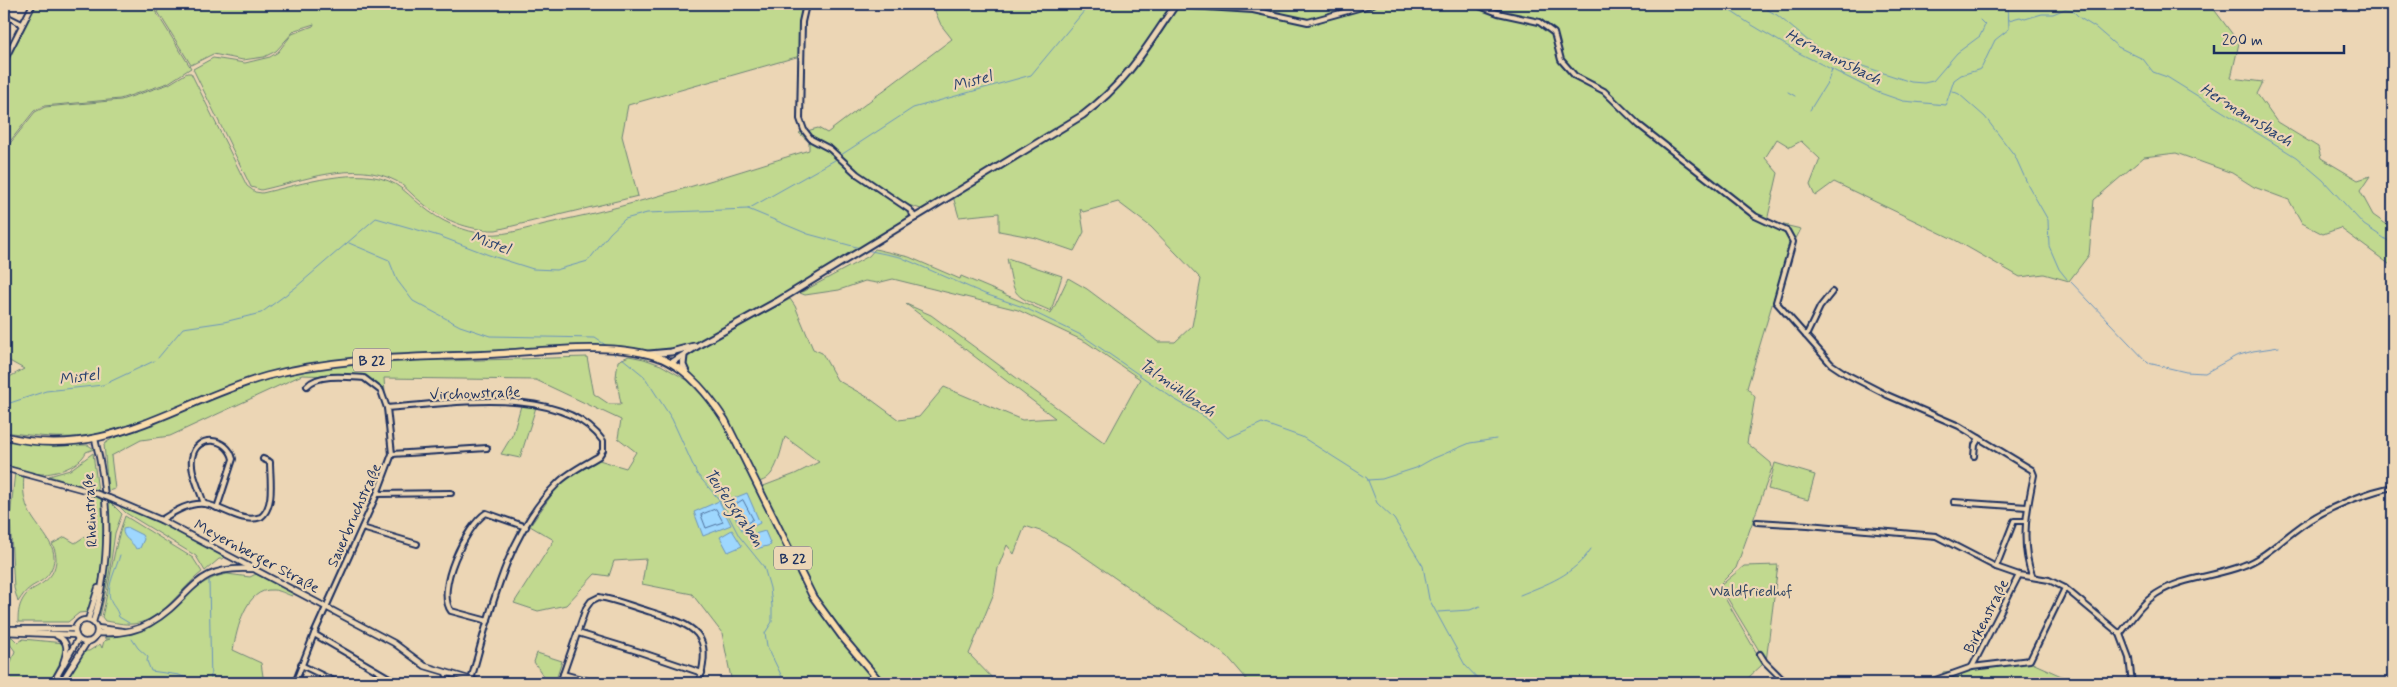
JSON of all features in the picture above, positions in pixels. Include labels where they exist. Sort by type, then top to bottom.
[{"type":"main road","points":[[670,363],[702,343],[755,315],[1083,115],[1103,100],[1137,63],[1176,4]]},
{"type":"main road","points":[[646,354],[678,350],[702,343]]},
{"type":"main road","name":"B 22","points":[[4,436],[49,443],[95,439],[129,430],[241,384],[270,375],[330,363],[554,350],[621,350],[646,354],[670,363],[688,376],[708,395],[725,420],[813,597],[842,638],[881,683]]},
{"type":"main road","points":[[670,363],[678,350]]},
{"type":"main road","points":[[684,354],[682,365],[688,376]]},
{"type":"street","points":[[4,61],[33,4]]},
{"type":"street","points":[[809,4],[805,9],[802,22],[800,118],[804,130],[811,139],[830,149],[857,174],[910,210],[915,218]]},
{"type":"street","points":[[1176,4],[1253,10],[1308,22],[1373,4]]},
{"type":"street","points":[[1474,4],[1498,13],[1539,22],[1554,33],[1561,60],[1575,76],[1604,90],[1639,125],[1756,216],[1787,231],[1793,242],[1776,302],[1831,364],[1886,395],[1959,426],[2032,470],[2034,475],[2026,521],[2027,562],[2032,575]]},
{"type":"street","points":[[4,17],[22,24]]},
{"type":"street","points":[[1806,336],[1820,307],[1832,292]]},
{"type":"street","name":"Sauerbruchstraße","points":[[295,683],[314,634],[378,494],[392,454],[387,408],[381,391],[364,378],[323,379],[310,382],[307,386]]},
{"type":"street","name":"Virchowstraße","points":[[387,408],[499,401],[537,404],[557,410],[586,425],[603,441],[603,450],[600,456],[559,482],[526,527]]},
{"type":"street","points":[[1974,456],[1975,445],[1979,438]]},
{"type":"street","name":"Rheinstraße","points":[[90,621],[102,580],[106,517],[101,470],[95,439]]},
{"type":"street","points":[[204,504],[193,469],[192,459],[194,450],[200,445],[207,441],[216,441],[228,448],[233,459],[217,508]]},
{"type":"street","points":[[392,454],[486,448]]},
{"type":"street","points":[[161,520],[185,507],[204,504],[247,519],[255,519],[265,514],[268,509],[270,462],[263,459]]},
{"type":"street","name":"Meyernberger Straße","points":[[4,468],[92,492],[161,520],[394,643],[424,666],[482,683]]},
{"type":"street","points":[[2120,634],[2144,604],[2166,588],[2184,581],[2243,566],[2275,547],[2314,517],[2361,498],[2393,488]]},
{"type":"street","points":[[378,494],[451,493]]},
{"type":"street","points":[[1954,502],[2027,507]]},
{"type":"street","points":[[471,680],[488,622],[504,566],[526,527],[486,513],[467,533],[450,575],[446,599],[448,607],[455,614],[488,622]]},
{"type":"street","points":[[1996,566],[2014,521],[2026,521]]},
{"type":"street","points":[[1757,522],[1936,536],[1996,566],[2019,575],[2032,575],[2049,580],[2064,588],[2120,634],[2129,658],[2132,683]]},
{"type":"street","points":[[362,528],[417,544]]},
{"type":"street","points":[[225,569],[231,562],[231,556]]},
{"type":"street","points":[[97,631],[123,631],[149,624],[161,616],[199,579],[225,569],[254,569]]},
{"type":"street","name":"Birkenstraße","points":[[1972,667],[2019,575]]},
{"type":"street","points":[[1927,683],[1972,667],[2030,660],[2064,588]]},
{"type":"street","points":[[560,683],[588,604],[599,597],[682,622],[696,630],[703,641],[705,659],[699,683]]},
{"type":"street","points":[[53,683],[62,669],[77,637],[75,629],[80,622],[90,621],[97,631]]},
{"type":"street","points":[[4,631],[75,629]]},
{"type":"street","points":[[4,631],[77,637],[87,642]]},
{"type":"street","points":[[61,683],[87,642],[93,640],[97,631]]},
{"type":"street","points":[[578,633],[702,673]]},
{"type":"street","points":[[53,634],[64,639],[67,645],[62,669]]},
{"type":"street","points":[[314,634],[398,683]]},
{"type":"street","points":[[1760,654],[1765,662],[1786,683]]},
{"type":"street","points":[[301,665],[338,683]]},
{"type":"street","points":[[446,673],[449,683]]},
{"type":"street","points":[[563,674],[596,683]]},
{"type":"green space","points":[[33,4],[151,4],[191,68],[168,83],[120,99],[44,106],[34,111],[4,149],[4,61]]},
{"type":"green space","points":[[153,4],[808,4],[804,8],[800,56],[628,105],[622,136],[638,196],[496,230],[486,230],[455,223],[428,207],[396,181],[380,175],[346,172],[311,177],[261,190],[251,187],[193,69],[213,58],[245,63],[270,57],[278,52],[292,34],[314,24],[295,30],[276,51],[264,57],[243,60],[213,54],[191,65]]},
{"type":"green space","points":[[941,4],[980,4],[984,7],[987,4],[2210,4],[2239,43],[2231,78],[2263,82],[2257,94],[2277,122],[2318,147],[2321,158],[2358,180],[2370,176],[2360,191],[2373,215],[2393,229],[2393,267],[2340,228],[2323,234],[2302,223],[2289,200],[2254,187],[2232,173],[2176,153],[2144,157],[2094,200],[2089,255],[2069,281],[2044,274],[2020,277],[1955,240],[1834,182],[1815,196],[1810,185],[1820,159],[1801,141],[1790,147],[1777,139],[1765,158],[1778,173],[1767,221],[1801,229],[1786,258],[1747,388],[1755,397],[1747,443],[1771,463],[1772,468],[1736,568],[1718,586],[1763,664],[1748,678],[1753,683],[1248,683],[1227,656],[1072,548],[1043,532],[1025,526],[1014,554],[1007,545],[998,568],[994,593],[969,654],[997,683],[884,683],[812,591],[761,487],[795,474],[819,462],[785,437],[773,471],[769,477],[757,482],[731,426],[687,372],[684,365],[686,356],[790,299],[795,306],[813,349],[822,353],[837,380],[869,398],[899,420],[919,417],[944,387],[1022,420],[1055,418],[906,304],[931,315],[1105,443],[1140,379],[1086,342],[1018,310],[893,279],[877,283],[865,281],[839,290],[805,295],[800,293],[869,256],[875,249],[909,257],[960,279],[961,276],[1051,314],[1068,278],[1087,289],[1158,342],[1175,342],[1192,326],[1201,279],[1151,227],[1118,202],[1083,212],[1080,208],[1084,232],[1074,251],[1036,238],[999,231],[999,213],[959,217],[952,193],[921,209],[905,204],[909,220],[757,311],[699,342],[684,347],[658,352],[621,346],[445,352],[445,361],[587,357],[594,394],[609,404],[621,404],[616,377],[618,361],[629,356],[661,365],[687,380],[712,406],[734,445],[801,582],[836,634],[876,683],[732,683],[722,633],[692,594],[642,584],[646,559],[614,561],[609,576],[595,574],[566,605],[538,611],[514,603],[554,540],[530,526],[560,483],[599,460],[626,468],[636,452],[618,438],[621,420],[536,380],[384,378],[385,394],[368,377],[302,375],[170,436],[141,440],[111,456],[115,489],[108,491],[104,444],[113,438],[139,430],[136,422],[86,436],[56,437],[4,432],[4,380],[24,369],[4,358],[4,280],[6,277],[4,275],[4,151],[35,112],[45,107],[121,100],[169,84],[187,73],[191,73],[247,186],[255,192],[262,193],[311,181],[347,176],[381,178],[399,186],[429,211],[452,225],[478,233],[503,234],[651,198],[809,150],[809,142],[799,133],[818,128],[827,133],[952,39],[941,25],[935,11]]},
{"type":"green space","points":[[1007,258],[1062,276],[1051,311],[1017,294],[1012,282]]},
{"type":"green space","points":[[522,402],[537,404],[520,458],[501,454],[513,434]]},
{"type":"green space","points":[[4,439],[47,445],[88,445],[94,449],[86,452],[79,461],[67,468],[54,473],[37,474],[4,465]]},
{"type":"green space","points":[[93,453],[98,491],[49,476],[70,470]]},
{"type":"green space","points":[[1775,463],[1815,475],[1808,500],[1768,489]]},
{"type":"green space","points":[[15,472],[24,475],[26,505],[47,538],[54,553],[54,561],[47,576],[27,590],[18,602],[14,588],[10,518]]},
{"type":"green space","points":[[91,495],[98,496],[103,503],[103,554],[99,582],[89,612],[79,613],[68,622],[18,622],[19,608],[25,596],[52,574],[56,564],[56,554],[52,544],[65,537],[75,543],[93,531]]},
{"type":"green space","points":[[107,499],[122,514],[115,533],[109,575],[100,616],[98,614],[107,542]]},
{"type":"green space","points":[[114,501],[161,522],[224,557],[223,559],[219,559],[205,571],[196,556],[126,513]]},
{"type":"green space","points":[[125,516],[193,558],[202,572],[162,611],[143,622],[133,624],[105,621],[102,617],[115,553]]},
{"type":"green space","name":"Waldfriedhof","points":[[1778,565],[1766,662],[1720,586],[1744,566]]},
{"type":"green space","points":[[227,574],[250,577],[256,574],[293,592],[292,596],[275,590],[263,591],[249,603],[240,622],[233,650],[261,663],[264,683],[64,683],[83,651],[89,651],[100,644],[102,648],[104,641],[110,639],[105,639],[105,635],[125,634],[144,629],[165,616],[202,584]]},
{"type":"green space","points":[[4,636],[12,637],[18,643],[23,639],[64,643],[64,655],[49,683],[10,683],[5,679],[15,651]]},
{"type":"green space","points":[[537,653],[562,661],[555,683],[546,680],[534,662]]},
{"type":"green space","points":[[2030,662],[2077,683],[1942,683],[1943,672]]},
{"type":"water","points":[[747,493],[760,523],[743,532],[727,501]]},
{"type":"water","points":[[719,501],[731,525],[703,536],[694,512]]},
{"type":"water","points":[[128,528],[142,535],[144,539],[140,548],[136,549],[124,535],[123,529]]},
{"type":"water","points":[[732,530],[742,546],[728,552],[720,537]]},
{"type":"water","points":[[765,531],[771,545],[756,549],[748,536]]},
{"type":"waterway","name":"Mistel","points":[[841,155],[913,108],[1031,75],[1090,4]]},
{"type":"waterway","name":"Hermannsbach","points":[[1720,4],[1799,53],[1877,92],[1903,101],[1946,105],[1947,103]]},
{"type":"waterway","points":[[1757,4],[1777,15],[1823,53],[1911,82],[1924,83],[1933,81],[1957,53],[1980,36],[1985,25],[1980,20]]},
{"type":"waterway","name":"Hermannsbach","points":[[1947,101],[1954,80],[1961,75],[1981,69],[1995,40],[2009,29],[2008,4]]},
{"type":"waterway","name":"Hermannsbach","points":[[2009,20],[2053,14],[2065,9],[2072,10],[2078,16]]},
{"type":"waterway","name":"Hermannsbach","points":[[2080,18],[2096,28],[2118,47],[2143,59],[2153,72],[2167,77],[2296,157],[2323,180],[2364,225],[2393,244]]},
{"type":"waterway","points":[[1810,110],[1828,81],[1832,69]]},
{"type":"waterway","points":[[1952,91],[1959,94],[1985,117],[2015,156],[2028,185],[2048,220],[2049,246],[2059,269],[2067,279]]},
{"type":"waterway","points":[[1788,92],[1795,96]]},
{"type":"waterway","name":"Mistel","points":[[158,358],[183,328],[224,322],[261,313],[295,288],[376,218],[439,236],[533,269],[556,270],[588,261],[610,233],[625,219],[647,213],[748,209],[835,160]]},
{"type":"waterway","name":"Talmühlbach","points":[[748,209],[808,234],[860,248]]},
{"type":"waterway","name":"Teufelsgraben","points":[[349,243],[389,260],[397,280],[413,301],[460,326],[490,336],[595,338],[607,346]]},
{"type":"waterway","name":"Talmühlbach","points":[[866,250],[900,257],[985,294],[1023,307],[1083,336],[1174,399],[1205,417],[1228,438],[1262,423],[1302,437],[1367,478],[1377,503],[1394,519],[1423,566],[1429,599],[1465,665],[1482,683]]},
{"type":"waterway","points":[[2071,282],[2148,363],[2186,372],[2205,373],[2236,356],[2279,347]]},
{"type":"waterway","name":"Teufelsgraben","points":[[622,358],[644,376],[672,419],[697,474],[722,503],[739,536],[764,567],[770,588],[772,606],[772,622],[765,633],[767,646],[785,683]]},
{"type":"waterway","name":"Mistel","points":[[4,405],[46,391],[103,385],[154,361]]},
{"type":"waterway","points":[[1368,480],[1382,479],[1416,468],[1470,443],[1496,439]]},
{"type":"waterway","points":[[1520,595],[1559,578],[1577,566],[1591,549]]},
{"type":"waterway","points":[[120,555],[109,594],[119,617],[129,623]]},
{"type":"waterway","points":[[209,580],[211,683]]},
{"type":"waterway","points":[[1438,612],[1470,610],[1480,606]]},
{"type":"waterway","points":[[132,639],[148,657],[147,661],[151,671],[179,675],[198,683]]}]
